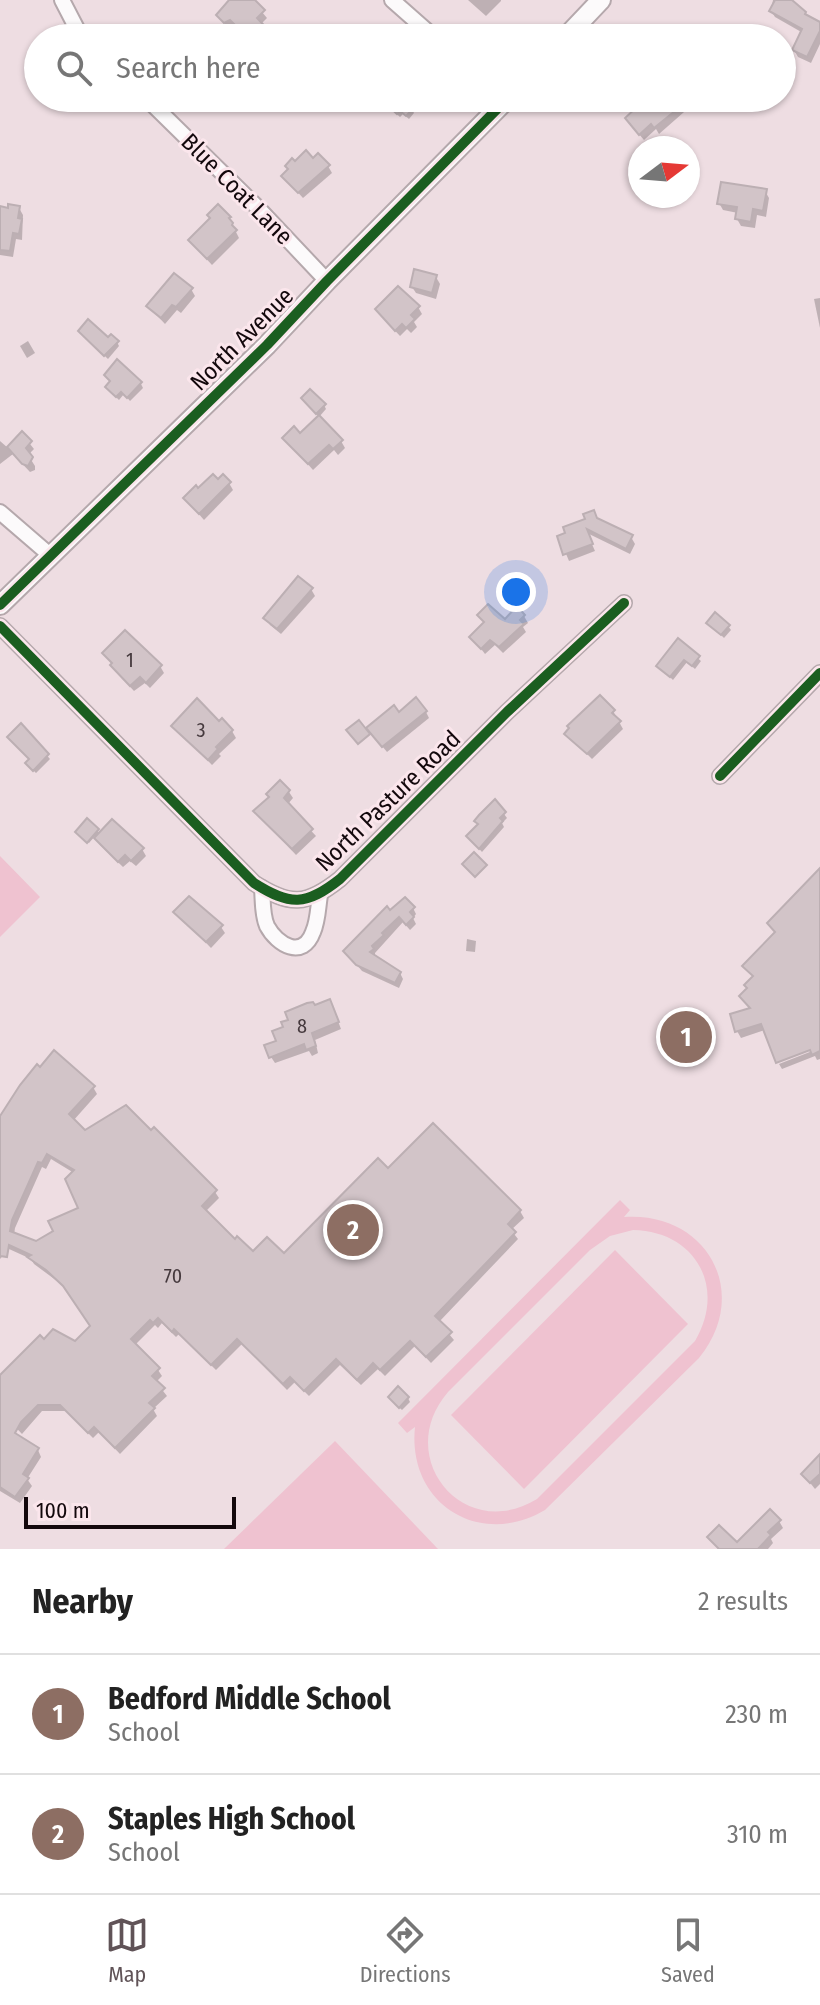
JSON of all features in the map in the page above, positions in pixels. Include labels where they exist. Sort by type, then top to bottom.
[{"type":"street","points":[[62,0],[74,24]]},
{"type":"street","points":[[392,0],[419,24]]},
{"type":"street","points":[[578,24],[601,0]]},
{"type":"street","name":"Blue Coat Lane","points":[[160,112],[327,281]]},
{"type":"street","name":"North Avenue","points":[[0,605],[267,345],[494,112]]},
{"type":"street","points":[[0,512],[51,556]]},
{"type":"street","name":"North Pasture Road","points":[[0,626],[254,883],[274,896],[306,900],[320,895],[340,879],[507,712],[624,603]]},
{"type":"street","points":[[720,776],[820,673]]},
{"type":"street","name":"North Pasture Road","points":[[262,888],[265,923],[286,947],[295,949],[312,936],[320,895]]},
{"type":"shaded area","points":[[0,856],[40,897],[0,937]]},
{"type":"shaded area","points":[[620,1200],[630,1210],[624,1217],[653,1219],[678,1227],[698,1242],[712,1261],[720,1283],[721,1308],[714,1333],[699,1358],[545,1510],[520,1521],[496,1524],[473,1521],[452,1512],[435,1497],[423,1478],[416,1454],[415,1427],[407,1433],[398,1423]],"holes":[[[633,1230],[655,1233],[673,1240],[688,1251],[706,1282],[708,1301],[695,1341],[537,1499],[510,1510],[484,1510],[462,1502],[444,1487],[432,1466],[428,1442],[433,1417],[448,1392],[590,1250],[610,1236]]]},
{"type":"shaded area","points":[[615,1250],[688,1324],[524,1489],[451,1415]]},
{"type":"shaded area","points":[[335,1441],[438,1549],[224,1549]]},
{"type":"building","points":[[229,0],[255,0],[265,10],[257,18],[263,24],[234,24],[230,20],[224,23],[216,15]]},
{"type":"building","points":[[775,0],[792,0],[805,14],[820,22],[820,31],[807,57],[796,52],[796,42],[802,29],[769,11]]},
{"type":"building","points":[[632,112],[674,112],[654,128],[651,124],[639,135],[625,118]]},
{"type":"building","points":[[306,150],[313,158],[318,153],[330,165],[298,193],[281,176],[292,158],[295,161]]},
{"type":"building","points":[[721,182],[767,189],[763,211],[753,209],[751,222],[735,219],[737,207],[717,204]]},
{"type":"building","points":[[8,204],[20,206],[18,218],[22,219],[19,234],[13,233],[10,251],[0,250],[0,206],[8,208]]},
{"type":"building","points":[[218,204],[231,217],[232,225],[237,230],[207,259],[188,240],[210,218],[207,215]]},
{"type":"building","points":[[414,269],[437,275],[432,293],[410,287]]},
{"type":"building","points":[[174,273],[193,288],[161,318],[146,306]]},
{"type":"building","points":[[398,286],[420,306],[411,315],[415,319],[406,328],[402,324],[395,331],[375,309]]},
{"type":"building","points":[[88,319],[108,337],[111,334],[119,341],[104,356],[78,331]]},
{"type":"building","points":[[117,359],[142,382],[127,398],[121,392],[116,397],[105,387],[110,381],[104,375]]},
{"type":"building","points":[[310,389],[326,404],[316,414],[301,398]]},
{"type":"building","points":[[319,415],[343,440],[333,449],[329,445],[308,464],[282,438],[294,426],[300,433]]},
{"type":"building","points":[[22,431],[32,441],[26,448],[33,457],[28,466],[22,464],[7,447]]},
{"type":"building","points":[[213,474],[218,479],[223,474],[231,482],[199,514],[183,498]]},
{"type":"building","points":[[594,510],[597,518],[633,535],[626,549],[587,529],[593,544],[563,555],[557,536],[565,533],[563,527],[585,519],[583,514]]},
{"type":"building","points":[[298,576],[313,588],[277,629],[263,618]]},
{"type":"building","points":[[488,604],[505,619],[517,606],[525,615],[520,620],[524,624],[499,647],[490,640],[481,649],[469,637],[484,622],[477,615]]},
{"type":"building","points":[[715,612],[730,625],[721,635],[706,623]]},
{"type":"building","points":[[125,630],[162,665],[146,683],[140,677],[130,686],[102,653]]},
{"type":"building","points":[[678,638],[700,656],[692,666],[684,660],[670,677],[656,666]]},
{"type":"building","points":[[600,695],[621,721],[587,754],[564,734],[569,728],[567,726]]},
{"type":"building","points":[[416,697],[427,711],[382,747],[366,728],[394,705],[399,712]]},
{"type":"building","points":[[197,698],[219,721],[222,718],[233,730],[208,760],[171,726]]},
{"type":"building","points":[[359,720],[370,734],[358,744],[346,730]]},
{"type":"building","points":[[21,723],[49,754],[33,771],[25,763],[29,759],[7,737]]},
{"type":"building","points":[[280,780],[290,790],[284,798],[313,829],[292,849],[253,811],[269,797],[266,794]]},
{"type":"building","points":[[495,799],[506,812],[500,818],[503,821],[479,849],[466,836],[478,824],[474,821]]},
{"type":"building","points":[[87,818],[99,829],[87,843],[75,832]]},
{"type":"building","points":[[112,819],[144,848],[131,861],[125,855],[118,862],[94,838]]},
{"type":"building","points":[[474,852],[487,865],[475,877],[462,864]]},
{"type":"building","points":[[820,868],[820,1051],[812,1055],[810,1050],[776,1063],[761,1024],[735,1032],[730,1014],[750,1008],[739,996],[753,976],[742,966],[775,932],[767,923]]},
{"type":"building","points":[[189,896],[223,925],[206,942],[173,912]]},
{"type":"building","points":[[405,897],[415,907],[410,912],[414,917],[406,925],[399,917],[382,933],[384,935],[370,952],[401,972],[395,983],[356,965],[343,951],[387,906],[390,910]]},
{"type":"building","points":[[330,999],[339,1022],[312,1033],[316,1046],[306,1050],[304,1044],[269,1058],[264,1045],[276,1041],[272,1031],[283,1027],[281,1022],[288,1020],[285,1012],[307,1003],[313,1002],[315,1005]]},
{"type":"building","points":[[54,1050],[95,1086],[69,1114],[85,1130],[126,1105],[151,1130],[154,1127],[217,1190],[202,1206],[235,1239],[237,1236],[253,1251],[267,1237],[284,1253],[378,1158],[388,1168],[433,1123],[521,1210],[508,1224],[516,1232],[435,1316],[452,1332],[426,1357],[410,1341],[380,1370],[373,1363],[357,1380],[336,1359],[304,1391],[290,1377],[283,1384],[237,1339],[211,1365],[174,1329],[172,1332],[158,1318],[153,1323],[150,1320],[131,1339],[160,1368],[152,1376],[165,1388],[149,1403],[155,1408],[115,1448],[94,1427],[88,1433],[60,1405],[38,1405],[15,1433],[39,1448],[23,1474],[29,1478],[15,1497],[0,1487],[0,1375],[40,1335],[44,1339],[53,1329],[75,1341],[90,1326],[63,1286],[27,1257],[31,1255],[9,1245],[7,1257],[0,1256],[0,1116],[37,1064],[40,1067]],"holes":[[[47,1154],[74,1170],[65,1179],[78,1208],[48,1221],[53,1231],[36,1241],[10,1231],[38,1162],[42,1163]]]},
{"type":"building","points":[[398,1386],[409,1397],[399,1408],[388,1397]]},
{"type":"building","points":[[820,1454],[820,1474],[810,1483],[801,1474]]},
{"type":"building","points":[[770,1509],[781,1520],[768,1532],[771,1535],[758,1549],[719,1549],[707,1537],[719,1525],[737,1542]]},
{"type":"cycle path","points":[[0,605],[267,345],[494,112]]},
{"type":"cycle path","points":[[0,626],[254,883],[278,896],[298,900],[317,894],[340,879],[507,712],[624,603]]},
{"type":"cycle path","points":[[720,776],[820,673]]},
{"type":"place","name":"Bedford Middle School","points":[[686,1037]]},
{"type":"place","name":"Staples High School","points":[[353,1230]]}]
